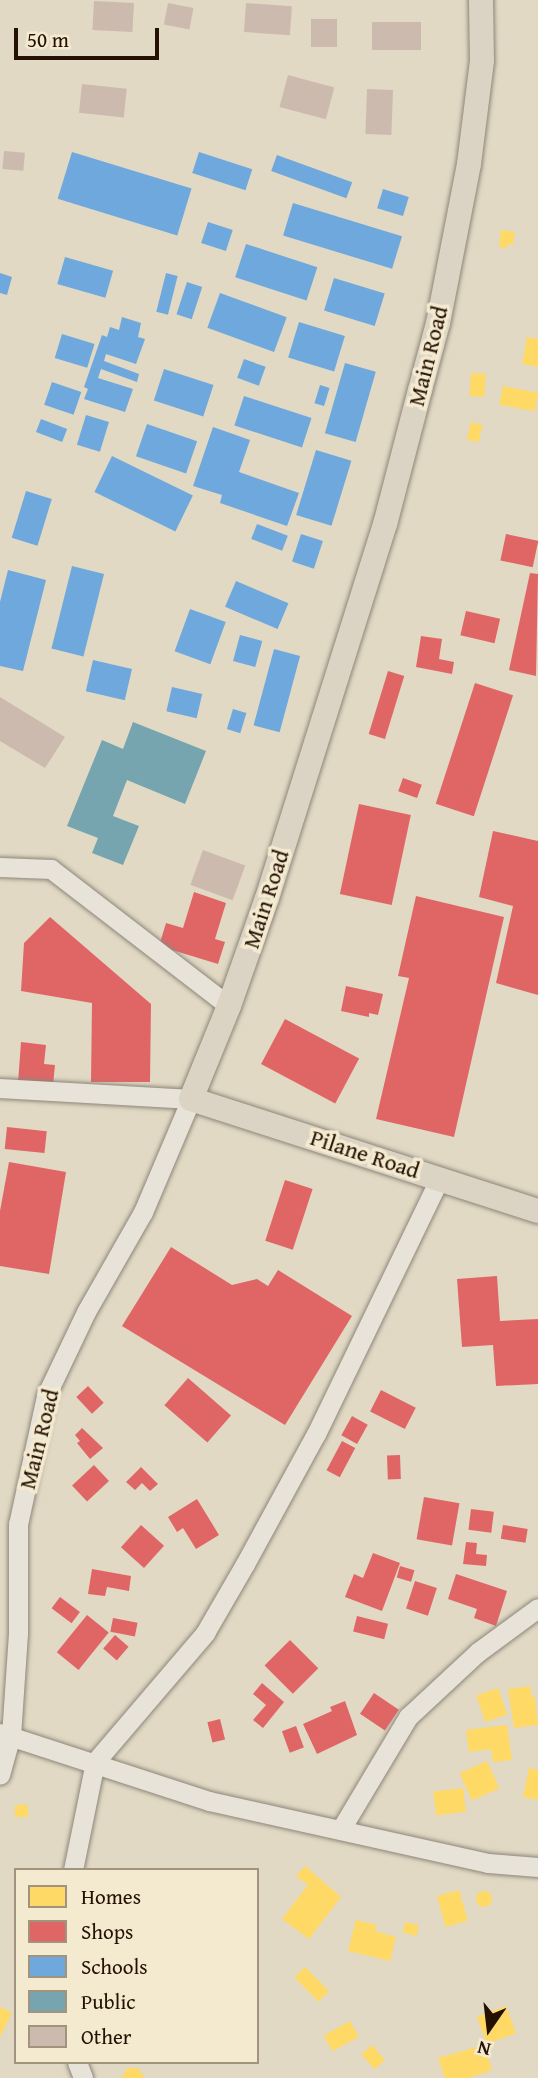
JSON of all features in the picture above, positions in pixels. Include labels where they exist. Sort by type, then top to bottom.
[{"type":"main road","name":"Main Road","points":[[191,1099],[229,1006],[267,898],[385,524],[438,323],[469,164],[482,61],[481,0]]},
{"type":"main road","name":"Pilane Road","points":[[191,1099],[538,1211]]},
{"type":"street","points":[[0,867],[51,869],[229,1006]]},
{"type":"street","points":[[0,1088],[191,1099]]},
{"type":"street","name":"Main Road","points":[[0,1775],[18,1633],[19,1524],[46,1396],[86,1312],[143,1212],[191,1099]]},
{"type":"street","points":[[73,1868],[95,1762],[205,1633],[246,1564],[316,1434],[439,1177]]},
{"type":"street","points":[[341,1829],[408,1717],[478,1652],[538,1608]]},
{"type":"street","points":[[5,1734],[209,1801],[488,1863],[538,1867]]},
{"type":"building: Homes","points":[[501,230],[515,232],[513,245],[508,244],[507,248],[499,247]]},
{"type":"building: Homes","points":[[527,337],[538,339],[538,367],[522,364]]},
{"type":"building: Homes","points":[[471,373],[486,374],[484,397],[469,396]]},
{"type":"building: Homes","points":[[503,386],[538,393],[535,412],[499,405]]},
{"type":"building: Homes","points":[[471,422],[483,425],[478,442],[467,439]]},
{"type":"building: Homes","points":[[530,1686],[532,1697],[535,1697],[538,1725],[514,1728],[508,1689]]},
{"type":"building: Homes","points":[[498,1688],[507,1714],[485,1722],[476,1695]]},
{"type":"building: Homes","points":[[507,1725],[512,1760],[493,1762],[491,1749],[469,1752],[466,1730]]},
{"type":"building: Homes","points":[[487,1761],[499,1788],[472,1801],[460,1773]]},
{"type":"building: Homes","points":[[529,1768],[538,1770],[538,1800],[523,1797]]},
{"type":"building: Homes","points":[[463,1788],[466,1812],[436,1815],[433,1792]]},
{"type":"building: Homes","points":[[15,1805],[28,1805],[28,1817],[15,1817]]},
{"type":"building: Homes","points":[[305,1866],[341,1897],[309,1939],[282,1919],[308,1885],[296,1876]]},
{"type":"building: Homes","points":[[459,1890],[468,1921],[446,1927],[437,1896]]},
{"type":"building: Homes","points":[[481,1891],[487,1891],[492,1899],[490,1905],[481,1907],[476,1902],[476,1896]]},
{"type":"building: Homes","points":[[356,1920],[377,1925],[375,1931],[396,1937],[390,1961],[348,1951]]},
{"type":"building: Homes","points":[[405,1922],[419,1925],[416,1936],[403,1933]]},
{"type":"building: Homes","points":[[305,1967],[329,1991],[318,2002],[294,1978]]},
{"type":"building: Homes","points":[[506,2006],[516,2033],[487,2044],[477,2017]]},
{"type":"building: Homes","points":[[0,2007],[12,2013],[0,2037]]},
{"type":"building: Homes","points":[[350,2021],[359,2037],[332,2051],[324,2036]]},
{"type":"building: Homes","points":[[372,2045],[385,2060],[375,2069],[361,2054]]},
{"type":"building: Homes","points":[[484,2045],[492,2070],[469,2078],[445,2078],[438,2058]]},
{"type":"building: Homes","points":[[128,2068],[138,2068],[145,2078],[121,2078]]},
{"type":"building: Shops","points":[[506,534],[538,541],[533,567],[500,560]]},
{"type":"building: Shops","points":[[530,573],[538,574],[536,676],[509,670]]},
{"type":"building: Shops","points":[[466,611],[500,619],[494,643],[460,635]]},
{"type":"building: Shops","points":[[421,636],[442,639],[439,659],[454,662],[452,674],[416,667]]},
{"type":"building: Shops","points":[[388,671],[404,676],[385,739],[369,734]]},
{"type":"building: Shops","points":[[475,683],[513,695],[474,816],[436,804]]},
{"type":"building: Shops","points":[[403,778],[422,785],[417,798],[398,791]]},
{"type":"building: Shops","points":[[359,804],[411,815],[392,905],[340,894]]},
{"type":"building: Shops","points":[[493,831],[538,841],[538,995],[496,983],[513,906],[479,897]]},
{"type":"building: Shops","points":[[194,892],[226,903],[215,939],[225,942],[218,964],[159,946],[166,923],[183,928]]},
{"type":"building: Shops","points":[[416,896],[504,917],[454,1137],[376,1119],[409,978],[398,976]]},
{"type":"building: Shops","points":[[50,917],[151,1004],[150,1082],[91,1082],[92,1003],[21,991],[24,943]]},
{"type":"building: Shops","points":[[346,986],[383,994],[378,1015],[369,1013],[369,1017],[341,1011]]},
{"type":"building: Shops","points":[[285,1019],[359,1058],[335,1103],[261,1064]]},
{"type":"building: Shops","points":[[21,1042],[46,1045],[44,1064],[55,1065],[53,1085],[18,1083]]},
{"type":"building: Shops","points":[[7,1127],[47,1131],[44,1153],[5,1149]]},
{"type":"building: Shops","points":[[9,1162],[66,1172],[49,1274],[0,1266],[0,1211]]},
{"type":"building: Shops","points":[[285,1180],[313,1189],[293,1250],[265,1241]]},
{"type":"building: Shops","points":[[171,1247],[232,1285],[257,1279],[268,1286],[278,1270],[352,1316],[285,1425],[122,1326]]},
{"type":"building: Shops","points":[[497,1276],[500,1321],[538,1319],[538,1384],[496,1386],[493,1345],[462,1347],[457,1279]]},
{"type":"building: Shops","points":[[188,1378],[231,1415],[207,1443],[164,1405]]},
{"type":"building: Shops","points":[[88,1386],[104,1403],[92,1414],[76,1397]]},
{"type":"building: Shops","points":[[381,1390],[416,1408],[405,1429],[370,1411]]},
{"type":"building: Shops","points":[[352,1416],[368,1425],[357,1444],[341,1435]]},
{"type":"building: Shops","points":[[82,1428],[103,1448],[90,1459],[77,1443],[80,1441],[75,1435]]},
{"type":"building: Shops","points":[[342,1441],[355,1448],[340,1477],[327,1470]]},
{"type":"building: Shops","points":[[387,1455],[400,1455],[401,1479],[388,1479]]},
{"type":"building: Shops","points":[[94,1465],[109,1481],[87,1502],[72,1485]]},
{"type":"building: Shops","points":[[141,1467],[158,1484],[150,1491],[142,1483],[135,1490],[126,1482]]},
{"type":"building: Shops","points":[[424,1497],[459,1503],[452,1546],[417,1539]]},
{"type":"building: Shops","points":[[197,1499],[219,1535],[196,1549],[183,1528],[177,1532],[168,1517]]},
{"type":"building: Shops","points":[[471,1509],[494,1512],[491,1533],[468,1530]]},
{"type":"building: Shops","points":[[141,1525],[164,1546],[144,1568],[121,1547]]},
{"type":"building: Shops","points":[[503,1525],[528,1529],[526,1543],[501,1539]]},
{"type":"building: Shops","points":[[466,1542],[477,1543],[476,1554],[487,1555],[486,1566],[463,1564]]},
{"type":"building: Shops","points":[[373,1553],[400,1563],[382,1611],[345,1597],[354,1574],[363,1578]]},
{"type":"building: Shops","points":[[400,1566],[414,1570],[411,1582],[397,1578]]},
{"type":"building: Shops","points":[[92,1569],[131,1576],[129,1591],[107,1587],[105,1596],[88,1594]]},
{"type":"building: Shops","points":[[456,1574],[507,1591],[496,1626],[474,1618],[477,1609],[448,1599]]},
{"type":"building: Shops","points":[[415,1581],[437,1588],[428,1616],[406,1609]]},
{"type":"building: Shops","points":[[60,1597],[80,1612],[72,1623],[52,1608]]},
{"type":"building: Shops","points":[[87,1615],[109,1633],[79,1670],[57,1652]]},
{"type":"building: Shops","points":[[357,1616],[388,1624],[384,1639],[353,1632]]},
{"type":"building: Shops","points":[[113,1618],[138,1623],[135,1637],[110,1632]]},
{"type":"building: Shops","points":[[115,1635],[129,1647],[117,1660],[103,1649]]},
{"type":"building: Shops","points":[[290,1640],[318,1668],[293,1694],[265,1665]]},
{"type":"building: Shops","points":[[262,1683],[284,1702],[263,1728],[253,1720],[266,1705],[253,1694]]},
{"type":"building: Shops","points":[[374,1693],[399,1710],[385,1731],[360,1714]]},
{"type":"building: Shops","points":[[345,1701],[357,1735],[317,1754],[303,1724],[332,1711],[330,1707]]},
{"type":"building: Shops","points":[[220,1719],[225,1739],[212,1743],[207,1722]]},
{"type":"building: Shops","points":[[296,1726],[304,1748],[290,1753],[282,1731]]},
{"type":"building: Schools","points":[[72,152],[192,189],[177,235],[58,199]]},
{"type":"building: Schools","points":[[199,152],[252,169],[245,190],[192,173]]},
{"type":"building: Schools","points":[[277,155],[352,182],[346,198],[271,171]]},
{"type":"building: Schools","points":[[383,189],[409,197],[403,216],[377,208]]},
{"type":"building: Schools","points":[[293,203],[402,236],[392,269],[283,236]]},
{"type":"building: Schools","points":[[208,222],[233,230],[226,251],[201,243]]},
{"type":"building: Schools","points":[[246,244],[317,267],[307,300],[235,277]]},
{"type":"building: Schools","points":[[65,257],[113,271],[105,298],[57,284]]},
{"type":"building: Schools","points":[[0,273],[12,277],[7,295],[0,293]]},
{"type":"building: Schools","points":[[166,273],[178,276],[168,315],[156,312]]},
{"type":"building: Schools","points":[[334,278],[385,293],[375,326],[324,311]]},
{"type":"building: Schools","points":[[187,282],[202,287],[192,319],[176,314]]},
{"type":"building: Schools","points":[[220,293],[287,317],[274,352],[207,328]]},
{"type":"building: Schools","points":[[122,317],[141,323],[138,337],[145,339],[136,364],[106,354],[104,361],[139,374],[137,382],[101,369],[98,378],[133,389],[125,412],[84,399],[88,389],[84,387],[102,335],[107,337],[110,327],[119,330]]},
{"type":"building: Schools","points":[[299,322],[345,336],[334,371],[288,357]]},
{"type":"building: Schools","points":[[62,334],[95,344],[87,368],[55,358]]},
{"type":"building: Schools","points":[[244,359],[266,367],[259,386],[237,378]]},
{"type":"building: Schools","points":[[345,363],[376,372],[356,442],[325,433]]},
{"type":"building: Schools","points":[[164,369],[213,385],[203,416],[154,400]]},
{"type":"building: Schools","points":[[52,382],[81,392],[73,415],[44,405]]},
{"type":"building: Schools","points":[[320,385],[330,388],[324,406],[314,403]]},
{"type":"building: Schools","points":[[244,396],[312,418],[302,447],[234,425]]},
{"type":"building: Schools","points":[[86,415],[109,422],[100,452],[77,445]]},
{"type":"building: Schools","points":[[41,419],[67,429],[62,442],[36,432]]},
{"type":"building: Schools","points":[[147,424],[197,441],[186,473],[136,456]]},
{"type":"building: Schools","points":[[213,427],[250,440],[239,472],[299,493],[287,526],[220,503],[222,495],[193,486]]},
{"type":"building: Schools","points":[[316,450],[351,461],[332,526],[296,515]]},
{"type":"building: Schools","points":[[112,456],[193,495],[175,531],[94,492]]},
{"type":"building: Schools","points":[[26,491],[52,499],[37,546],[12,538]]},
{"type":"building: Schools","points":[[257,524],[288,536],[282,551],[251,539]]},
{"type":"building: Schools","points":[[301,534],[323,541],[314,569],[292,562]]},
{"type":"building: Schools","points":[[72,566],[104,574],[83,656],[51,648]]},
{"type":"building: Schools","points":[[8,570],[46,580],[23,671],[0,666],[0,602]]},
{"type":"building: Schools","points":[[236,581],[288,603],[278,629],[225,607]]},
{"type":"building: Schools","points":[[190,609],[226,622],[210,664],[175,651]]},
{"type":"building: Schools","points":[[240,635],[262,641],[255,667],[233,661]]},
{"type":"building: Schools","points":[[274,649],[300,656],[280,732],[254,725]]},
{"type":"building: Schools","points":[[93,660],[132,669],[125,700],[86,691]]},
{"type":"building: Schools","points":[[172,687],[202,694],[197,718],[166,711]]},
{"type":"building: Schools","points":[[233,709],[246,713],[240,733],[227,729]]},
{"type":"building: Public","points":[[133,722],[206,751],[185,804],[127,780],[113,816],[139,826],[123,865],[92,853],[98,838],[67,826],[102,740],[123,749]]},
{"type":"building: Other","points":[[94,1],[134,3],[132,32],[92,30]]},
{"type":"building: Other","points":[[168,3],[194,8],[189,30],[164,25]]},
{"type":"building: Other","points":[[246,3],[292,6],[290,35],[244,32]]},
{"type":"building: Other","points":[[311,19],[337,19],[337,47],[311,47]]},
{"type":"building: Other","points":[[372,22],[421,22],[421,50],[372,50]]},
{"type":"building: Other","points":[[288,75],[334,87],[326,119],[279,107]]},
{"type":"building: Other","points":[[82,84],[127,89],[124,118],[79,113]]},
{"type":"building: Other","points":[[367,89],[393,90],[391,135],[365,134]]},
{"type":"building: Other","points":[[4,151],[25,153],[23,171],[2,169]]},
{"type":"building: Other","points":[[0,697],[65,737],[45,768],[0,741]]},
{"type":"building: Other","points":[[203,850],[245,865],[233,900],[190,885]]}]
